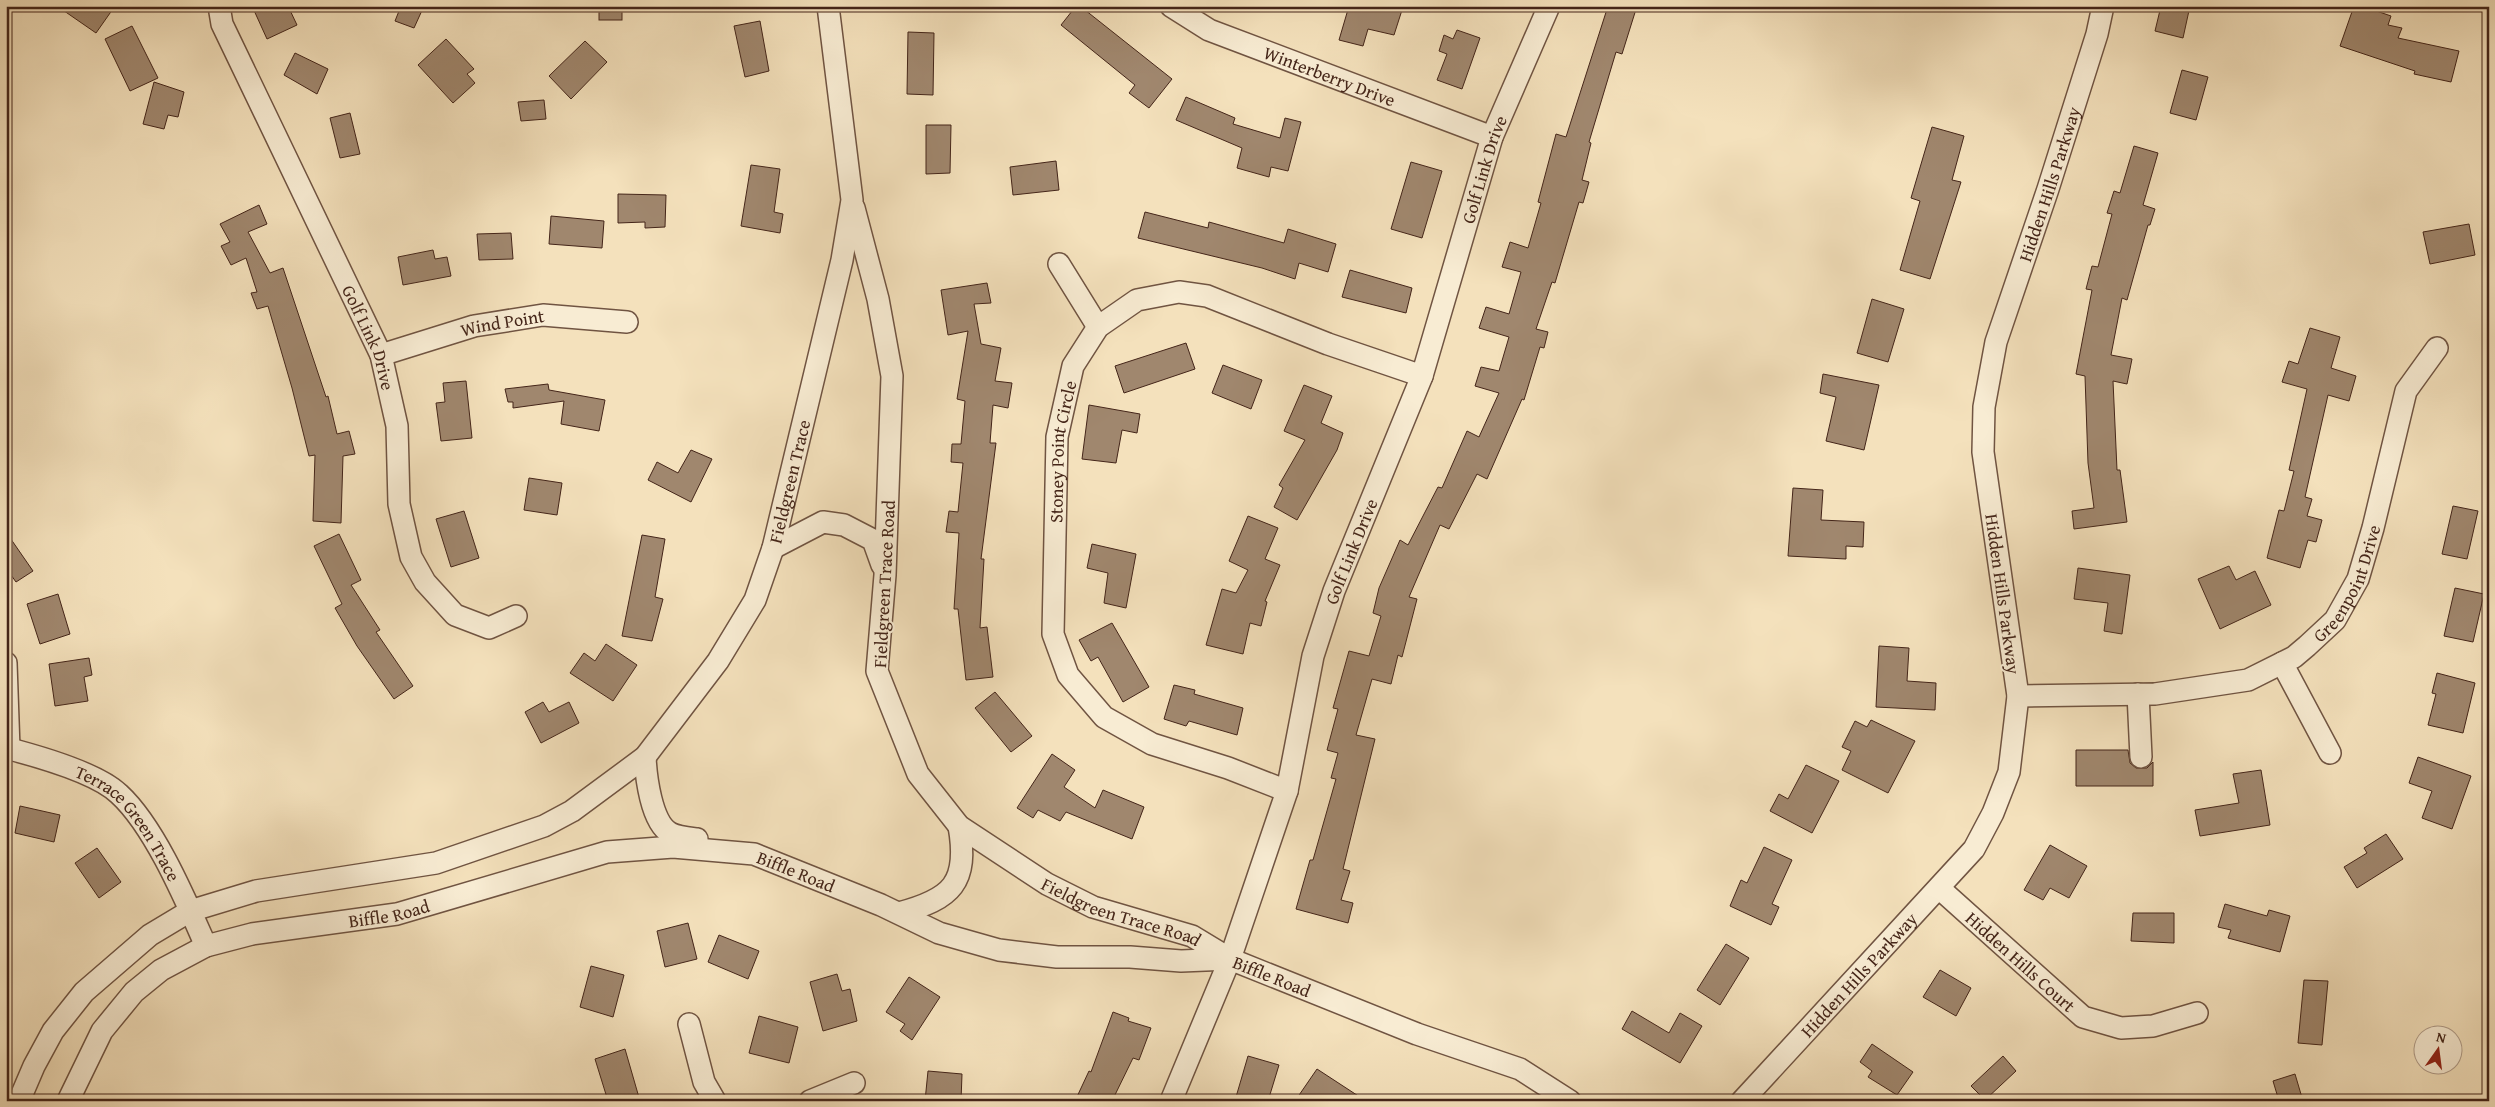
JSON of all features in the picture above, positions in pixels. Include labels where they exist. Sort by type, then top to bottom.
[{"type":"street","name":"Golf Link Drive","points":[[219,6],[222,24],[381,355],[397,426],[400,504],[411,558],[425,582],[455,615],[489,628],[516,616]]},
{"type":"street","name":"Fieldgreen Trace","points":[[190,911],[256,891],[436,863],[544,826],[572,811],[645,757],[718,661],[755,600],[773,548],[842,260],[852,200],[828,6]]},
{"type":"street","name":"Winterberry Drive","points":[[1171,6],[1209,30],[1492,137]]},
{"type":"street","name":"Golf Link Drive","points":[[1171,1101],[1230,959],[1287,791],[1313,656],[1331,600],[1422,376],[1492,137],[1550,6]]},
{"type":"street","name":"Hidden Hills Parkway","points":[[1742,1101],[1974,849],[1993,813],[2009,772],[2018,696],[1983,452],[1984,407],[1996,342],[2048,189],[2097,34],[2103,6]]},
{"type":"street","name":"Fieldgreen Trace Road","points":[[852,200],[878,299],[892,376],[886,575],[877,671],[918,774],[959,826],[1047,884],[1093,907],[1192,936],[1230,959]]},
{"type":"street","points":[[1059,264],[1098,327]]},
{"type":"street","name":"Stoney Point Circle","points":[[1287,791],[1228,768],[1152,744],[1104,717],[1068,675],[1053,634],[1057,437],[1073,366],[1098,327],[1138,300],[1179,292],[1207,296],[1328,344],[1422,376]]},
{"type":"street","name":"Wind Point","points":[[381,355],[474,326],[543,315],[627,322]]},
{"type":"street","name":"Greenpoint Drive","points":[[2018,696],[2155,694],[2248,680],[2282,663],[2307,646],[2335,620],[2358,579],[2373,528],[2406,391],[2437,348]]},
{"type":"street","points":[[773,548],[823,522],[844,525],[873,540],[886,575]]},
{"type":"street","points":[[6,662],[8,671],[7,748]]},
{"type":"street","points":[[2282,663],[2330,753]]},
{"type":"street","points":[[2138,694],[2141,757]]},
{"type":"street","name":"Terrace Green Trace","points":[[7,748],[88,774],[118,793],[142,819],[206,946]]},
{"type":"street","points":[[645,757],[647,784],[659,820],[670,833],[754,854]]},
{"type":"street","points":[[899,913],[937,901],[953,887],[961,869],[963,847],[959,826]]},
{"type":"street","name":"Biffle Road","points":[[68,1101],[102,1031],[134,992],[161,970],[206,946],[252,934],[397,914],[607,852],[674,847],[754,854],[899,913],[939,933],[998,950],[1057,958],[1130,957],[1181,961],[1230,959],[1417,1034],[1520,1068],[1570,1101]]},
{"type":"street","name":"Hidden Hills Court","points":[[1939,888],[2083,1017],[2121,1028],[2153,1026],[2197,1014]]},
{"type":"street","points":[[18,1101],[53,1031],[84,992],[150,935],[190,911]]},
{"type":"street","points":[[689,1024],[704,1082],[715,1101]]},
{"type":"street","points":[[810,1101],[854,1083]]},
{"type":"building","points":[[57,6],[115,6],[96,33]]},
{"type":"building","points":[[252,6],[288,6],[297,25],[267,39]]},
{"type":"building","points":[[401,6],[424,6],[414,28],[395,21]]},
{"type":"building","points":[[599,6],[622,6],[622,20],[599,20]]},
{"type":"building","points":[[1076,6],[1080,6],[1172,79],[1149,108],[1129,93],[1135,85],[1061,25]]},
{"type":"building","points":[[1349,6],[1390,6],[1402,10],[1394,35],[1368,29],[1363,46],[1339,40]]},
{"type":"building","points":[[1608,6],[1637,6],[1622,54],[1616,52],[1589,142],[1591,143],[1582,180],[1589,182],[1583,203],[1579,202],[1555,283],[1552,282],[1536,329],[1548,332],[1544,348],[1540,347],[1524,400],[1522,399],[1487,479],[1477,474],[1449,529],[1440,525],[1409,597],[1417,599],[1402,657],[1398,655],[1391,684],[1372,679],[1356,735],[1375,739],[1343,869],[1350,871],[1341,900],[1353,903],[1348,923],[1296,909],[1310,860],[1313,860],[1336,779],[1331,778],[1338,753],[1327,750],[1338,709],[1333,708],[1349,651],[1369,656],[1381,616],[1373,613],[1379,588],[1400,540],[1408,545],[1438,487],[1442,488],[1467,431],[1479,437],[1499,393],[1475,386],[1481,367],[1499,371],[1509,337],[1479,328],[1486,307],[1509,314],[1521,272],[1502,267],[1510,242],[1528,248],[1541,203],[1538,202],[1556,134],[1566,137]]},
{"type":"building","points":[[2161,6],[2190,6],[2183,38],[2155,31]]},
{"type":"building","points":[[2354,6],[2362,6],[2391,16],[2388,25],[2402,28],[2398,38],[2459,51],[2451,82],[2414,74],[2415,71],[2340,46]]},
{"type":"building","points":[[760,21],[769,71],[745,77],[734,26]]},
{"type":"building","points":[[132,26],[158,78],[130,91],[105,39]]},
{"type":"building","points":[[1457,30],[1480,38],[1462,89],[1437,80],[1447,54],[1439,51],[1444,35],[1453,39]]},
{"type":"building","points":[[908,32],[934,33],[933,95],[907,94]]},
{"type":"building","points":[[446,39],[474,69],[467,74],[475,83],[453,103],[418,65]]},
{"type":"building","points":[[585,41],[607,62],[571,99],[549,76]]},
{"type":"building","points":[[295,53],[328,69],[317,94],[284,75]]},
{"type":"building","points":[[2182,70],[2208,77],[2196,120],[2170,113]]},
{"type":"building","points":[[154,82],[184,92],[178,117],[168,115],[164,129],[143,124]]},
{"type":"building","points":[[1186,97],[1235,118],[1233,124],[1280,138],[1285,118],[1301,122],[1288,171],[1271,167],[1269,177],[1237,168],[1242,148],[1176,120]]},
{"type":"building","points":[[544,100],[546,119],[521,121],[518,102]]},
{"type":"building","points":[[350,113],[360,154],[340,158],[330,118]]},
{"type":"building","points":[[926,125],[951,125],[950,173],[926,174]]},
{"type":"building","points":[[1932,127],[1964,136],[1952,180],[1961,182],[1930,279],[1900,270],[1920,201],[1911,198]]},
{"type":"building","points":[[2134,146],[2158,153],[2143,205],[2155,209],[2150,225],[2148,225],[2127,300],[2122,298],[2111,355],[2132,359],[2127,384],[2113,381],[2117,470],[2120,470],[2127,522],[2074,529],[2072,511],[2094,508],[2088,463],[2085,376],[2076,374],[2092,290],[2086,289],[2092,266],[2098,267],[2112,214],[2107,213],[2114,191],[2120,193]]},
{"type":"building","points":[[1056,161],[1059,190],[1013,195],[1010,167]]},
{"type":"building","points":[[1411,162],[1442,171],[1422,238],[1391,229]]},
{"type":"building","points":[[751,165],[780,169],[774,212],[783,214],[780,233],[741,226]]},
{"type":"building","points":[[618,194],[666,195],[665,227],[645,228],[645,222],[618,223]]},
{"type":"building","points":[[259,205],[267,224],[248,232],[270,273],[283,268],[326,397],[328,396],[337,434],[349,431],[355,454],[343,456],[341,523],[313,521],[315,455],[309,456],[292,388],[268,306],[257,309],[251,293],[257,292],[246,258],[231,265],[221,246],[230,242],[220,224]]},
{"type":"building","points":[[1145,212],[1208,228],[1209,222],[1284,243],[1288,229],[1336,244],[1328,272],[1299,263],[1295,279],[1262,268],[1138,238]]},
{"type":"building","points":[[551,216],[604,221],[602,248],[549,244]]},
{"type":"building","points":[[2469,224],[2475,255],[2430,264],[2423,232]]},
{"type":"building","points":[[511,233],[513,259],[479,260],[477,234]]},
{"type":"building","points":[[433,250],[435,259],[447,257],[451,276],[403,285],[398,257]]},
{"type":"building","points":[[1350,270],[1412,288],[1406,313],[1342,297]]},
{"type":"building","points":[[987,283],[991,303],[974,304],[981,344],[1001,348],[995,381],[1012,383],[1008,408],[993,405],[990,443],[996,443],[981,559],[984,559],[980,628],[987,627],[993,677],[966,680],[958,609],[954,609],[959,533],[946,532],[949,511],[958,512],[963,463],[951,462],[952,444],[961,444],[965,401],[957,399],[968,331],[948,335],[941,290]]},
{"type":"building","points":[[1872,299],[1904,309],[1888,362],[1857,353]]},
{"type":"building","points":[[2310,328],[2340,337],[2331,368],[2356,376],[2349,401],[2328,395],[2305,497],[2312,499],[2307,516],[2322,520],[2316,542],[2308,540],[2300,568],[2267,558],[2279,510],[2284,511],[2294,471],[2289,470],[2307,389],[2282,382],[2289,361],[2298,364]]},
{"type":"building","points":[[1186,343],[1195,369],[1124,393],[1115,366]]},
{"type":"building","points":[[1223,365],[1262,380],[1251,409],[1212,393]]},
{"type":"building","points":[[1823,374],[1879,385],[1864,450],[1826,441],[1836,397],[1820,393]]},
{"type":"building","points":[[466,381],[472,438],[441,441],[436,403],[445,402],[443,383]]},
{"type":"building","points":[[548,384],[549,390],[605,400],[599,431],[561,424],[564,401],[513,408],[513,402],[508,402],[505,389]]},
{"type":"building","points":[[1304,385],[1332,396],[1321,423],[1343,433],[1337,450],[1297,520],[1274,507],[1283,488],[1279,485],[1305,440],[1284,431]]},
{"type":"building","points":[[1089,405],[1140,414],[1137,433],[1122,430],[1116,463],[1082,459]]},
{"type":"building","points":[[691,450],[712,459],[691,502],[648,480],[657,462],[678,473]]},
{"type":"building","points":[[529,478],[562,483],[557,515],[524,510]]},
{"type":"building","points":[[1793,488],[1823,490],[1821,520],[1864,522],[1863,547],[1846,546],[1846,559],[1788,556]]},
{"type":"building","points":[[2453,506],[2478,511],[2467,559],[2442,554]]},
{"type":"building","points":[[464,511],[479,558],[451,567],[436,519]]},
{"type":"building","points":[[1248,516],[1278,528],[1265,559],[1280,565],[1265,601],[1267,602],[1261,626],[1250,623],[1243,654],[1206,645],[1222,589],[1236,593],[1248,570],[1229,561]]},
{"type":"building","points":[[6,532],[33,571],[16,582],[6,568]]},
{"type":"building","points":[[339,534],[361,580],[351,585],[380,630],[376,632],[413,686],[394,699],[357,646],[335,608],[342,604],[314,546]]},
{"type":"building","points":[[642,535],[665,539],[655,597],[663,599],[652,641],[622,636]]},
{"type":"building","points":[[1092,544],[1136,554],[1126,608],[1104,603],[1108,573],[1087,568]]},
{"type":"building","points":[[2229,566],[2236,580],[2255,571],[2271,605],[2220,629],[2198,579]]},
{"type":"building","points":[[2078,568],[2130,575],[2122,634],[2104,631],[2108,603],[2074,599]]},
{"type":"building","points":[[2455,588],[2484,594],[2473,642],[2444,636]]},
{"type":"building","points":[[58,594],[70,634],[40,644],[27,604]]},
{"type":"building","points":[[1112,623],[1149,687],[1123,702],[1098,657],[1091,661],[1079,640]]},
{"type":"building","points":[[606,644],[637,665],[613,701],[570,673],[584,653],[595,661]]},
{"type":"building","points":[[1879,646],[1909,648],[1907,681],[1936,683],[1935,710],[1876,707]]},
{"type":"building","points":[[89,658],[92,675],[84,677],[88,701],[55,706],[49,664]]},
{"type":"building","points":[[2437,673],[2475,683],[2463,733],[2428,725],[2436,694],[2432,693]]},
{"type":"building","points":[[1174,685],[1195,690],[1194,694],[1243,708],[1237,735],[1189,721],[1186,726],[1164,719]]},
{"type":"building","points":[[995,692],[1032,736],[1011,752],[975,708]]},
{"type":"building","points":[[543,702],[549,712],[569,702],[579,723],[541,743],[525,712]]},
{"type":"building","points":[[1871,720],[1915,741],[1888,793],[1842,770],[1851,751],[1842,747],[1855,721],[1867,727]]},
{"type":"building","points":[[2076,750],[2128,750],[2130,763],[2136,768],[2147,768],[2153,762],[2153,786],[2076,786]]},
{"type":"building","points":[[1052,754],[1075,770],[1064,787],[1095,808],[1103,790],[1144,807],[1132,839],[1066,812],[1060,821],[1038,810],[1033,818],[1017,808]]},
{"type":"building","points":[[2418,757],[2471,776],[2452,829],[2422,818],[2432,791],[2409,783]]},
{"type":"building","points":[[1806,765],[1839,781],[1812,833],[1770,811],[1779,794],[1788,799]]},
{"type":"building","points":[[2261,770],[2270,825],[2200,836],[2195,810],[2239,803],[2233,774]]},
{"type":"building","points":[[20,806],[60,815],[54,842],[15,833]]},
{"type":"building","points":[[2386,834],[2403,859],[2357,888],[2344,867],[2367,853],[2364,848]]},
{"type":"building","points":[[2050,845],[2087,866],[2069,898],[2050,888],[2043,900],[2024,890]]},
{"type":"building","points":[[1764,847],[1792,860],[1772,904],[1779,907],[1771,925],[1730,906],[1741,880],[1747,883]]},
{"type":"building","points":[[97,848],[121,882],[99,898],[75,863]]},
{"type":"building","points":[[2225,904],[2267,916],[2269,910],[2290,916],[2280,952],[2228,938],[2231,930],[2218,927]]},
{"type":"building","points":[[2133,913],[2174,913],[2174,943],[2131,941]]},
{"type":"building","points":[[688,923],[697,959],[665,967],[657,931]]},
{"type":"building","points":[[719,935],[759,951],[748,979],[708,962]]},
{"type":"building","points":[[1726,944],[1749,958],[1720,1005],[1697,990]]},
{"type":"building","points":[[591,966],[624,975],[613,1017],[580,1007]]},
{"type":"building","points":[[1940,970],[1971,988],[1956,1016],[1923,997]]},
{"type":"building","points":[[837,974],[842,991],[850,989],[857,1021],[823,1031],[810,982]]},
{"type":"building","points":[[909,977],[940,997],[912,1040],[900,1031],[905,1024],[886,1012]]},
{"type":"building","points":[[2304,980],[2328,981],[2322,1045],[2298,1043]]},
{"type":"building","points":[[1632,1011],[1669,1033],[1680,1013],[1702,1026],[1680,1063],[1622,1029]]},
{"type":"building","points":[[1113,1012],[1129,1018],[1128,1021],[1151,1028],[1139,1060],[1133,1058],[1112,1101],[1075,1101],[1089,1071],[1091,1072]]},
{"type":"building","points":[[759,1016],[798,1027],[789,1063],[749,1053]]},
{"type":"building","points":[[1872,1044],[1913,1072],[1897,1095],[1868,1077],[1872,1071],[1860,1062]]},
{"type":"building","points":[[625,1049],[640,1101],[608,1101],[595,1059]]},
{"type":"building","points":[[1248,1056],[1279,1065],[1268,1101],[1250,1101],[1236,1097]]},
{"type":"building","points":[[2003,1056],[2016,1071],[1985,1100],[1971,1086]]},
{"type":"building","points":[[1317,1069],[1366,1101],[1295,1101]]},
{"type":"building","points":[[928,1071],[962,1074],[961,1101],[925,1101]]},
{"type":"building","points":[[2295,1074],[2303,1101],[2279,1101],[2273,1081]]}]
